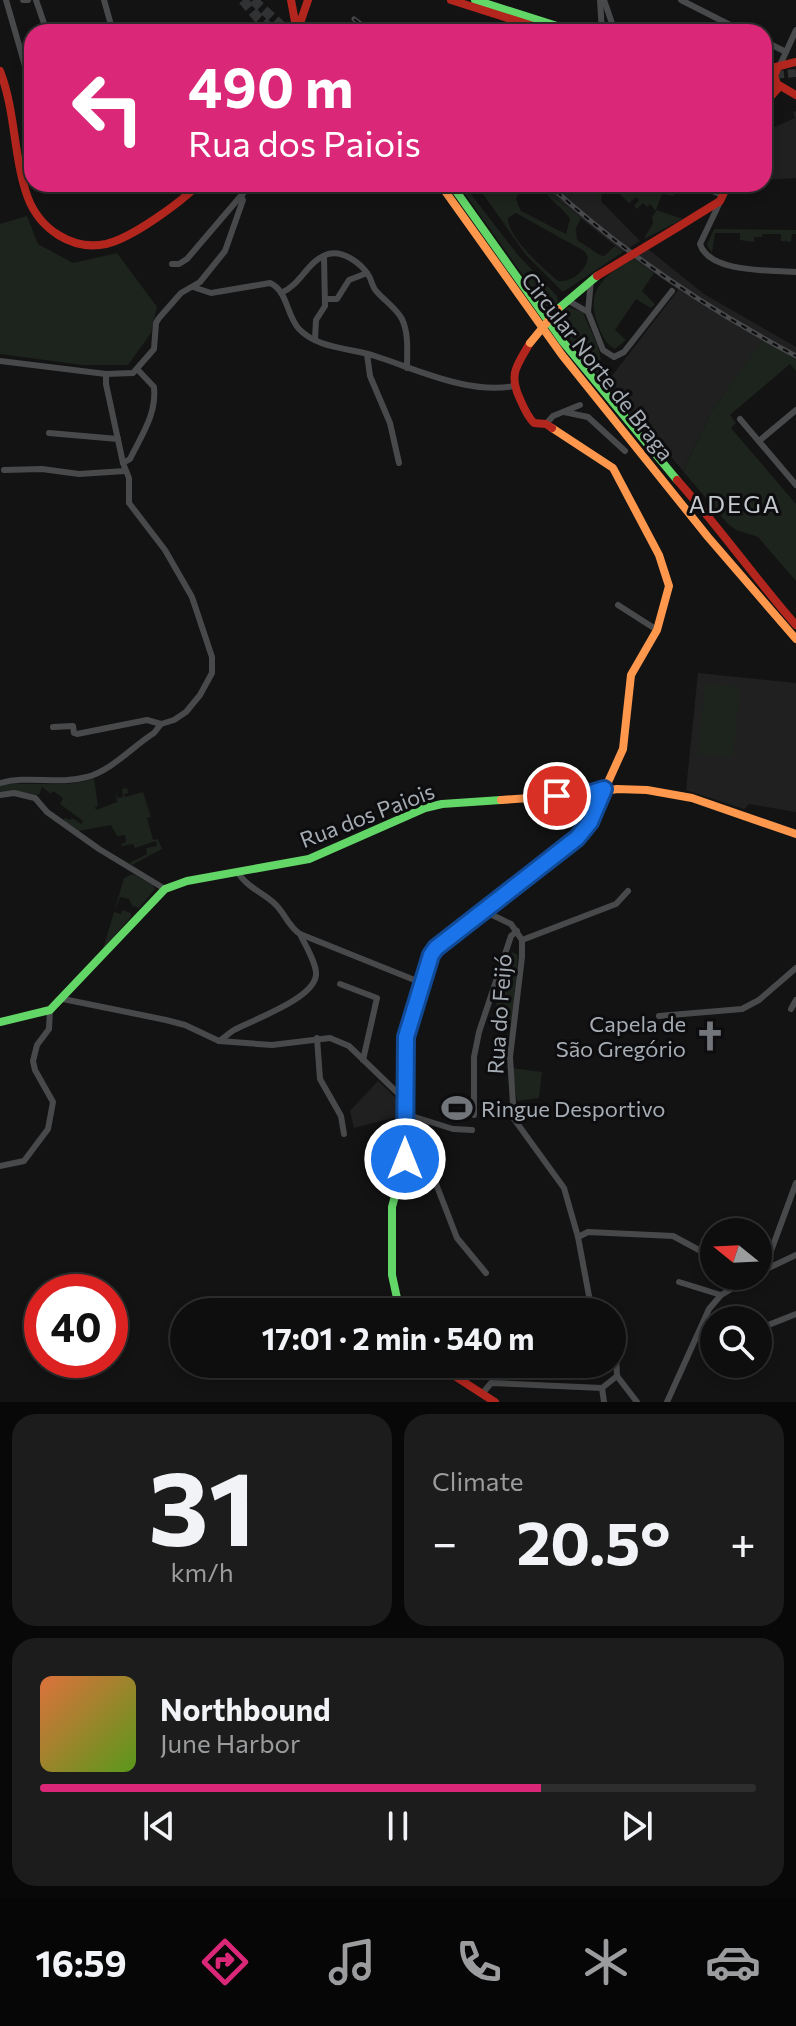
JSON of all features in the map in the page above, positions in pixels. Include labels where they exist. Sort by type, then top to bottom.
[{"type":"main road","points":[[291,0],[296,24]]},
{"type":"main road","points":[[300,24],[308,0]]},
{"type":"main road","points":[[451,0],[524,24]]},
{"type":"main road","points":[[475,0],[551,24]]},
{"type":"main road","points":[[772,68],[796,62]]},
{"type":"main road","points":[[779,66],[774,76],[781,87]]},
{"type":"main road","points":[[0,71],[18,139],[24,180]]},
{"type":"main road","points":[[772,96],[781,87]]},
{"type":"main road","points":[[772,88],[796,92]]},
{"type":"main road","points":[[27,192],[42,224],[68,242],[94,246],[118,239],[176,205],[188,192]]},
{"type":"main road","name":"Circular Norte de Braga","points":[[446,192],[562,355],[708,537],[796,639]]},
{"type":"main road","name":"Circular Norte de Braga","points":[[457,192],[572,353],[651,451],[719,527],[796,625]]},
{"type":"main road","points":[[397,1298],[392,1275],[392,1207],[405,1151],[406,1037],[422,983],[436,948],[577,838],[590,822],[611,780],[626,737],[631,675],[657,630],[669,586],[666,572],[613,468],[600,456],[546,424],[534,423],[514,386],[514,370],[530,343],[567,300],[627,255],[722,198],[725,192]]},
{"type":"main road","name":"Rua dos Paiois","points":[[165,889],[187,881],[309,859],[425,808],[442,804],[588,794],[604,789],[647,791],[703,801],[796,834]]},
{"type":"main road","points":[[0,1022],[50,1010],[165,889]]},
{"type":"main road","points":[[457,1378],[495,1402]]},
{"type":"street","points":[[6,0],[24,62]]},
{"type":"street","points":[[36,0],[44,24]]},
{"type":"street","points":[[104,0],[111,24]]},
{"type":"street","points":[[602,0],[602,24]]},
{"type":"street","points":[[602,0],[612,24]]},
{"type":"street","points":[[681,0],[720,24]]},
{"type":"street","points":[[779,66],[796,32]]},
{"type":"street","points":[[772,45],[786,52]]},
{"type":"street","points":[[172,264],[187,259],[244,192]]},
{"type":"street","points":[[710,192],[722,198],[700,244],[705,255],[717,262],[796,272]]},
{"type":"street","points":[[0,361],[106,374],[124,375],[137,369],[154,349],[156,323],[176,298],[193,287],[225,251],[243,200],[241,196]]},
{"type":"street","points":[[281,293],[295,287],[304,273],[324,256],[342,254],[367,273],[374,289],[401,318],[407,341],[407,368]]},
{"type":"street","points":[[315,339],[316,320],[322,313],[325,299],[324,256]]},
{"type":"street","points":[[325,299],[337,299],[349,280],[367,273]]},
{"type":"street","points":[[594,278],[588,312],[603,350],[610,356],[618,356],[672,291]]},
{"type":"street","points":[[193,287],[211,293],[270,283],[281,293],[290,316],[300,330],[315,339],[447,381],[504,388],[514,386]]},
{"type":"street","points":[[567,300],[588,312]]},
{"type":"street","points":[[367,354],[370,376],[390,423],[399,463]]},
{"type":"street","points":[[123,463],[130,459],[155,402],[154,387],[137,369]]},
{"type":"street","points":[[53,727],[73,726],[77,734],[147,720],[161,724],[174,720],[186,712],[200,695],[212,673],[212,657],[192,597],[165,550],[129,503],[129,478],[123,463],[106,374]]},
{"type":"street","points":[[546,424],[553,416],[580,405]]},
{"type":"street","points":[[759,441],[796,410]]},
{"type":"street","points":[[564,412],[588,417],[625,451]]},
{"type":"street","points":[[740,419],[796,485]]},
{"type":"street","points":[[49,433],[118,439]]},
{"type":"street","points":[[4,470],[42,469],[73,474],[125,471]]},
{"type":"street","points":[[618,605],[657,630]]},
{"type":"street","points":[[0,783],[16,779],[55,780],[92,775],[154,733],[161,724]]},
{"type":"street","points":[[0,795],[14,793],[35,798],[47,812],[99,849],[165,889]]},
{"type":"street","points":[[238,873],[252,888],[276,904],[287,923],[300,934],[422,983]]},
{"type":"street","points":[[522,940],[616,904],[628,891]]},
{"type":"street","name":"Rua do Feijó","points":[[484,911],[511,924],[522,940],[510,1057],[514,1119],[564,1188],[578,1237],[589,1298]]},
{"type":"street","points":[[474,1115],[474,1057],[479,1032],[511,936],[517,931]]},
{"type":"street","points":[[219,1041],[297,998],[315,980],[316,972],[300,934]]},
{"type":"street","points":[[659,1016],[742,1009],[759,1000],[796,968]]},
{"type":"street","points":[[340,984],[381,1000],[363,1060]]},
{"type":"street","points":[[63,999],[185,1025],[219,1041],[272,1045],[330,1038],[339,1041],[363,1060],[405,1100]]},
{"type":"street","points":[[791,1009],[796,1000]]},
{"type":"street","points":[[0,1166],[24,1161],[48,1129],[54,1105],[33,1061],[37,1045],[49,1029],[50,1010]]},
{"type":"street","points":[[317,1038],[320,1079],[341,1116],[344,1134]]},
{"type":"street","points":[[405,1114],[453,1129],[472,1130]]},
{"type":"street","points":[[405,1151],[426,1158],[457,1238],[486,1273]]},
{"type":"street","points":[[772,1240],[796,1183]]},
{"type":"street","points":[[578,1237],[588,1232],[673,1236],[700,1250]]},
{"type":"street","points":[[772,1265],[796,1255]]},
{"type":"street","points":[[679,1282],[721,1295]]},
{"type":"street","points":[[667,1402],[709,1309],[729,1290]]},
{"type":"street","points":[[772,1323],[796,1314]]},
{"type":"street","points":[[482,1394],[491,1383],[602,1388],[614,1378]]},
{"type":"street","points":[[619,1378],[637,1402]]},
{"type":"street","points":[[602,1388],[604,1402]]},
{"type":"shaded area","points":[[796,111],[796,178],[772,180],[772,128],[795,118],[793,112]]},
{"type":"shaded area","points":[[482,192],[519,192],[516,199],[521,211],[566,234],[570,219],[547,192],[581,218],[576,228],[577,240],[600,255],[604,256],[615,246],[623,252],[563,292],[526,255]],"holes":[[[516,213],[584,251],[588,257],[581,271],[573,278],[558,281],[520,243],[508,218]]]},
{"type":"shaded area","points":[[548,192],[592,192],[640,241],[623,252]]},
{"type":"shaded area","points":[[592,192],[603,192],[601,202]]},
{"type":"shaded area","points":[[617,192],[675,192],[674,196],[662,194],[656,210],[683,219],[644,239],[656,211],[650,204],[647,207],[643,203],[637,209],[634,206],[639,200],[636,197],[629,203]]},
{"type":"shaded area","points":[[470,193],[518,255],[557,296],[558,302],[549,312],[465,194]]},
{"type":"shaded area","points":[[27,216],[38,244],[73,263],[117,253],[157,307],[151,333],[128,365],[82,365],[0,354],[0,224]]},
{"type":"shaded area","points":[[714,229],[796,230],[796,234],[792,234],[791,242],[781,241],[781,234],[762,234],[762,237],[754,237],[754,242],[740,240],[740,233],[715,233],[712,253],[707,245]]},
{"type":"shaded area","points":[[648,249],[704,294],[796,347],[796,359],[762,342],[712,410],[683,471],[667,452],[659,451],[605,385],[678,290],[633,258]]},
{"type":"shaded area","points":[[633,258],[654,273],[642,291],[655,304],[651,308],[636,299],[615,330],[626,340],[615,349],[606,341],[595,317],[595,296],[604,279]]},
{"type":"shaded area","points":[[568,307],[583,312],[601,360],[599,376],[555,320]]},
{"type":"shaded area","points":[[762,341],[796,359],[796,371],[790,364],[730,415],[736,423],[731,428],[796,504],[796,581],[758,537],[728,524],[683,471],[712,410]]},
{"type":"shaded area","points":[[698,673],[796,683],[796,812],[749,804],[744,809],[686,790]]},
{"type":"shaded area","points":[[705,684],[740,687],[733,757],[698,754]]},
{"type":"shaded area","points":[[94,778],[96,810],[117,802],[116,792],[118,798],[123,797],[122,789],[127,788],[125,797],[143,792],[151,817],[147,818],[153,840],[158,839],[162,849],[132,865],[129,863],[147,854],[146,848],[157,846],[156,841],[135,848],[133,844],[122,846],[126,842],[125,835],[117,836],[111,825],[78,831],[63,820],[72,818],[81,824],[83,821],[60,804],[63,798],[42,787],[39,795],[0,792],[0,785],[62,784]]},
{"type":"shaded area","points":[[133,874],[155,889],[139,908],[132,906],[129,899],[120,897],[114,912],[121,914],[122,910],[131,913],[131,917],[103,949],[124,878]]},
{"type":"shaded area","points":[[512,952],[518,955],[512,1021],[493,1015]]},
{"type":"shaded area","points":[[512,1068],[542,1072],[539,1098],[517,1101]]},
{"type":"shaded area","points":[[378,1081],[398,1100],[401,1116],[354,1128],[350,1111]]},
{"type":"tunnel","points":[[243,0],[265,24]]},
{"type":"tunnel","points":[[253,0],[279,24]]},
{"type":"tunnel","points":[[772,75],[796,73]]},
{"type":"railway","points":[[354,19],[361,24]]},
{"type":"railway","points":[[557,192],[666,278],[796,356]]},
{"type":"traffic: fast","points":[[475,0],[551,24]]},
{"type":"traffic: fast","points":[[457,192],[563,342],[677,480]]},
{"type":"traffic: fast","points":[[558,309],[597,276]]},
{"type":"traffic: fast","points":[[0,1022],[50,1010],[165,889],[187,881],[309,859],[425,808],[501,800]]},
{"type":"traffic: fast","points":[[397,1298],[392,1275],[392,1207],[405,1159],[406,1037],[431,956]]},
{"type":"traffic: slow","points":[[446,192],[562,355],[708,537],[796,639]]},
{"type":"traffic: slow","points":[[530,343],[558,309]]},
{"type":"traffic: slow","points":[[431,956],[436,948],[577,838],[590,822],[623,749],[631,675],[657,630],[669,586],[659,555],[613,468],[552,428]]},
{"type":"traffic: slow","points":[[501,800],[617,789],[647,790],[692,798],[796,834]]},
{"type":"traffic: jam","points":[[291,0],[295,24]]},
{"type":"traffic: jam","points":[[300,24],[308,0]]},
{"type":"traffic: jam","points":[[451,0],[527,24]]},
{"type":"traffic: jam","points":[[772,68],[796,62]]},
{"type":"traffic: jam","points":[[778,67],[774,76],[777,84],[796,95]]},
{"type":"traffic: jam","points":[[0,71],[9,102],[24,185]]},
{"type":"traffic: jam","points":[[772,95],[779,87]]},
{"type":"traffic: jam","points":[[26,192],[33,209],[49,228],[70,241],[93,245],[106,244],[129,235],[190,192]]},
{"type":"traffic: jam","points":[[678,227],[720,201],[724,192]]},
{"type":"traffic: jam","points":[[597,276],[678,227]]},
{"type":"traffic: jam","points":[[530,343],[514,376],[516,390],[534,423],[552,428]]},
{"type":"traffic: jam","points":[[677,480],[796,625]]},
{"type":"traffic: jam","points":[[458,1378],[495,1402]]},
{"type":"place","name":"Capela de São Gregório","points":[[710,1036]]},
{"type":"place","name":"Ringue Desportivo","points":[[457,1108]]},
{"type":"district","name":"ADEGA","points":[[735,503]]},
{"type":"route","points":[[405,1159],[406,1037],[431,955],[577,838],[590,822],[604,789],[588,794],[557,796]]}]
